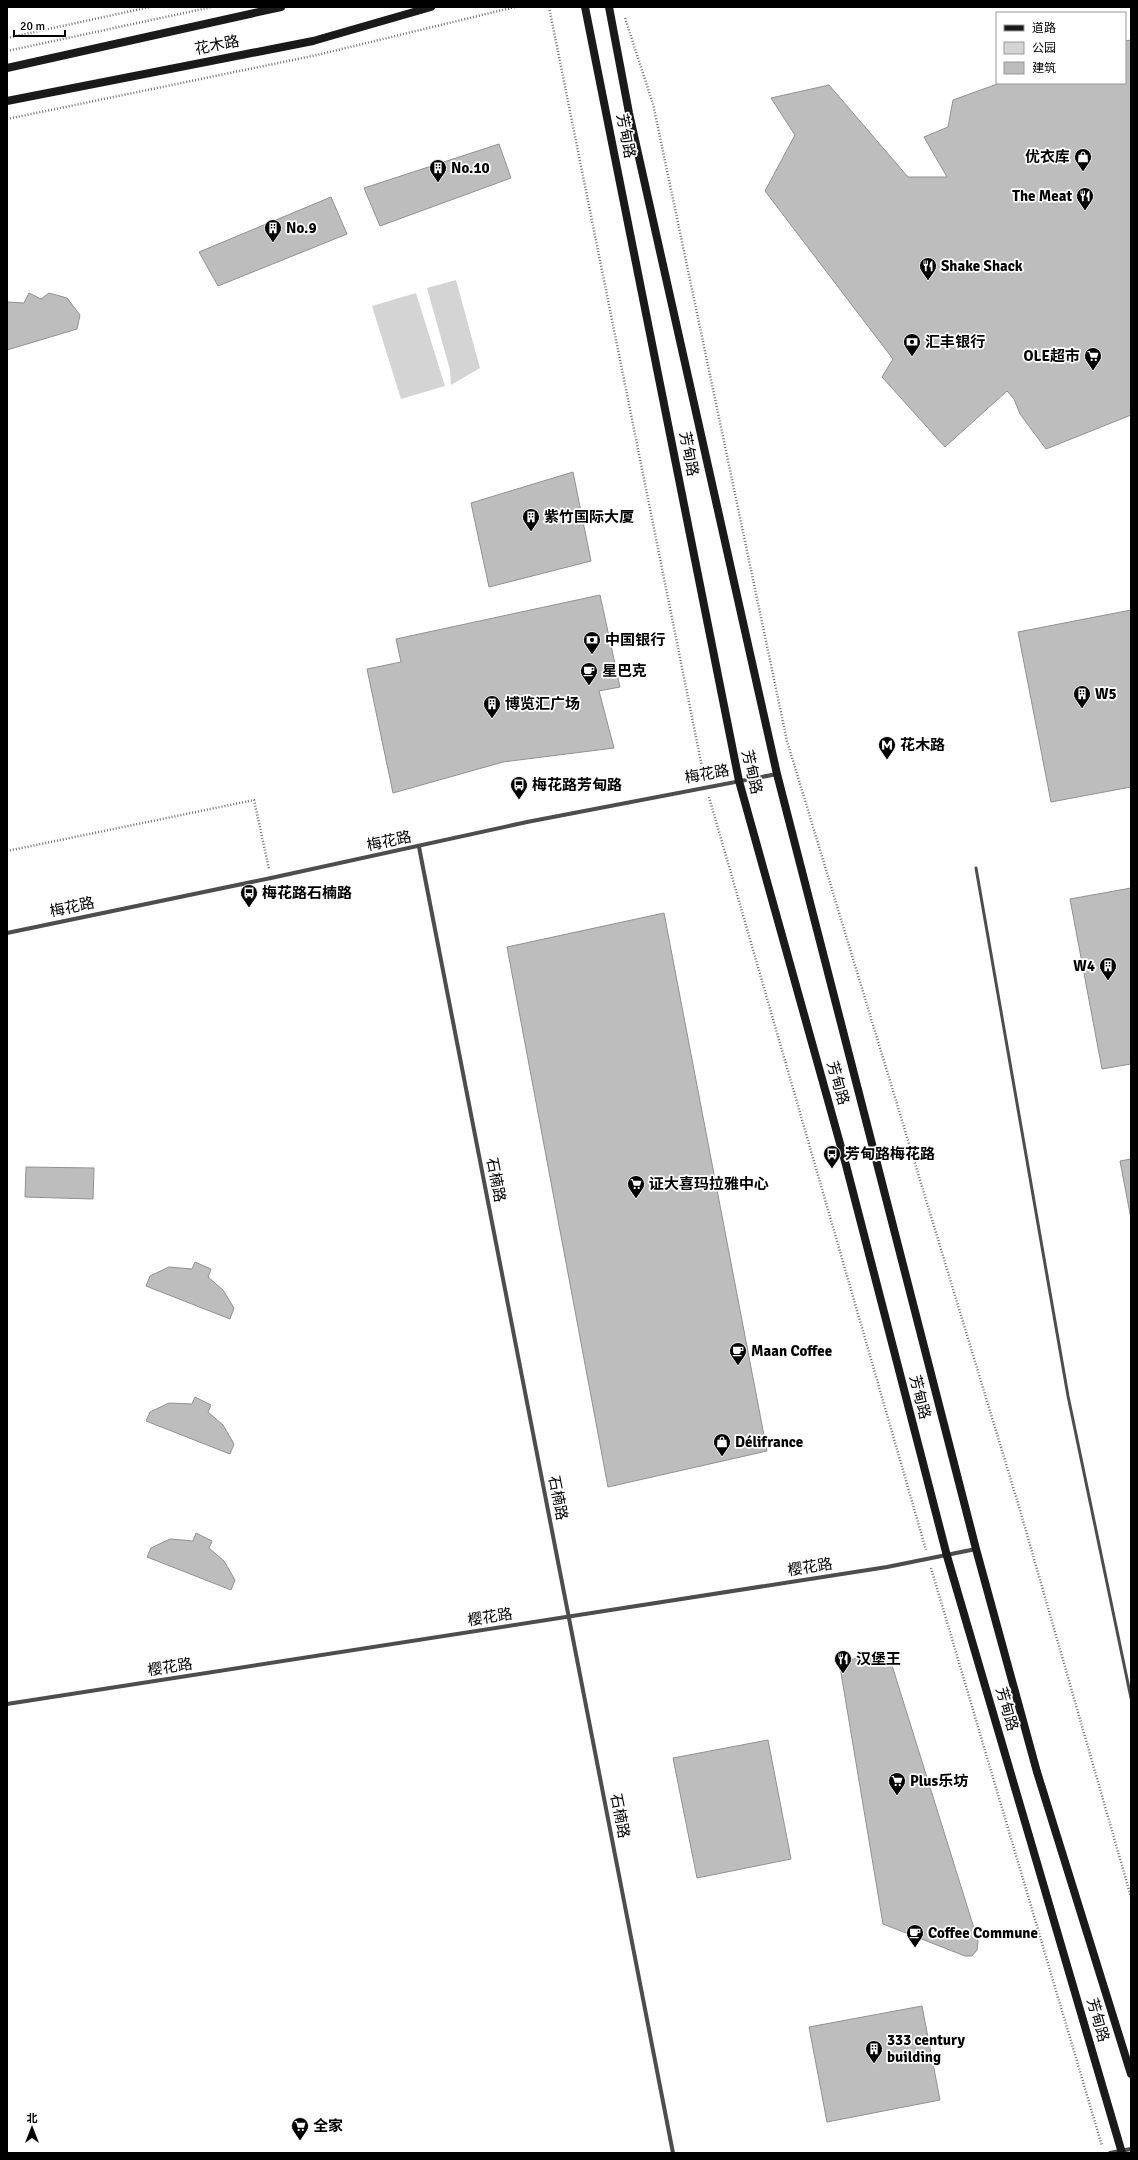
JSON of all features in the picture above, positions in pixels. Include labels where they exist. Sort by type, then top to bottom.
[{"type":"main road","name":"花木路","points":[[7,68],[281,7]]},
{"type":"main road","name":"花木路","points":[[7,101],[313,41],[431,7]]},
{"type":"main road","name":"芳甸路","points":[[585,7],[739,781],[846,1165],[947,1556],[1122,2152]]},
{"type":"main road","name":"芳甸路","points":[[609,7],[645,183],[776,774],[976,1549],[1050,1815],[1131,2074]]},
{"type":"street","name":"梅花路","points":[[7,933],[419,847],[527,822],[776,774]]},
{"type":"street","name":"石楠路","points":[[419,847],[673,2153]]},
{"type":"street","name":"樱花路","points":[[7,1704],[929,1560],[976,1549]]},
{"type":"street","points":[[1110,2153],[1122,2152],[1131,2148]]},
{"type":"lane","points":[[976,868],[1068,1396],[1131,1698]]},
{"type":"path","points":[[7,38],[150,7]]},
{"type":"path","points":[[7,52],[212,7]]},
{"type":"path","points":[[549,7],[706,787],[929,1560],[1104,2153]]},
{"type":"path","points":[[624,14],[653,104],[786,741],[1020,1510],[1131,1897]]},
{"type":"path","points":[[7,851],[254,800],[271,878]]},
{"type":"green space","points":[[456,280],[480,368],[451,385],[450,370],[427,288]]},
{"type":"green space","points":[[416,293],[445,386],[401,399],[372,306]]},
{"type":"building","points":[[1131,40],[1131,415],[1046,449],[1020,414],[1014,399],[1007,391],[945,447],[882,377],[893,359],[765,191],[795,135],[771,98],[829,85],[908,177],[947,177],[924,137],[948,127],[953,100],[997,84],[1126,84],[1126,41]]},
{"type":"building","name":"No.10","points":[[499,144],[511,178],[380,226],[364,188]]},
{"type":"building","name":"No.9","points":[[331,197],[347,234],[218,286],[199,252]]},
{"type":"building","points":[[29,293],[41,299],[49,293],[67,298],[80,315],[77,329],[7,350],[7,302],[24,303]]},
{"type":"building","name":"紫竹国际大厦","points":[[573,472],[591,561],[489,587],[471,503]]},
{"type":"building","name":"博览汇广场","points":[[600,595],[620,687],[599,691],[614,748],[503,762],[393,793],[367,669],[401,662],[396,639]]},
{"type":"building","name":"W5","points":[[1131,610],[1131,787],[1051,802],[1018,632]]},
{"type":"building","name":"W4","points":[[1131,888],[1131,1064],[1102,1069],[1070,899]]},
{"type":"building","name":"证大喜玛拉雅中心","points":[[664,913],[767,1451],[608,1487],[507,947]]},
{"type":"building","points":[[1131,1159],[1131,1219],[1120,1161]]},
{"type":"building","points":[[26,1167],[94,1168],[93,1199],[25,1197]]},
{"type":"building","points":[[195,1262],[211,1269],[208,1277],[223,1290],[234,1308],[230,1319],[146,1286],[150,1276],[169,1267],[192,1269]]},
{"type":"building","points":[[195,1397],[211,1405],[208,1412],[223,1425],[234,1444],[230,1454],[146,1421],[150,1412],[169,1403],[192,1404]]},
{"type":"building","points":[[196,1533],[212,1541],[209,1548],[224,1561],[235,1580],[231,1590],[147,1557],[151,1548],[170,1539],[193,1541]]},
{"type":"building","name":"Plus乐坊","points":[[873,1655],[890,1659],[978,1941],[977,1950],[972,1956],[965,1956],[883,1924],[840,1667],[849,1660]]},
{"type":"building","points":[[768,1740],[791,1859],[697,1878],[673,1758]]},
{"type":"building","name":"333 century building","points":[[922,2006],[940,2100],[827,2122],[809,2027]]},
{"type":"place","name":"优衣库","points":[[1083,172]]},
{"type":"place","name":"No.10","points":[[438,183]]},
{"type":"place","name":"The Meat","points":[[1085,211]]},
{"type":"place","name":"No.9","points":[[273,243]]},
{"type":"place","name":"Shake Shack","points":[[928,281]]},
{"type":"place","name":"汇丰银行","points":[[912,357]]},
{"type":"place","name":"OLE超市","points":[[1093,371]]},
{"type":"place","name":"紫竹国际大厦","points":[[531,532]]},
{"type":"place","name":"中国银行","points":[[592,655]]},
{"type":"place","name":"星巴克","points":[[589,686]]},
{"type":"place","name":"W5","points":[[1082,709]]},
{"type":"place","name":"博览汇广场","points":[[492,719]]},
{"type":"place","name":"花木路","points":[[887,760]]},
{"type":"place","name":"梅花路芳甸路","points":[[519,800]]},
{"type":"place","name":"梅花路石楠路","points":[[249,908]]},
{"type":"place","name":"W4","points":[[1108,981]]},
{"type":"place","name":"芳甸路梅花路","points":[[832,1169]]},
{"type":"place","name":"证大喜玛拉雅中心","points":[[636,1199]]},
{"type":"place","name":"Maan Coffee","points":[[738,1366]]},
{"type":"place","name":"Délifrance","points":[[722,1457]]},
{"type":"place","name":"汉堡王","points":[[843,1674]]},
{"type":"place","name":"Plus乐坊","points":[[897,1796]]},
{"type":"place","name":"Coffee Commune","points":[[915,1948]]},
{"type":"place","name":"333 century building","points":[[874,2064]]},
{"type":"place","name":"全家","points":[[300,2141]]}]
